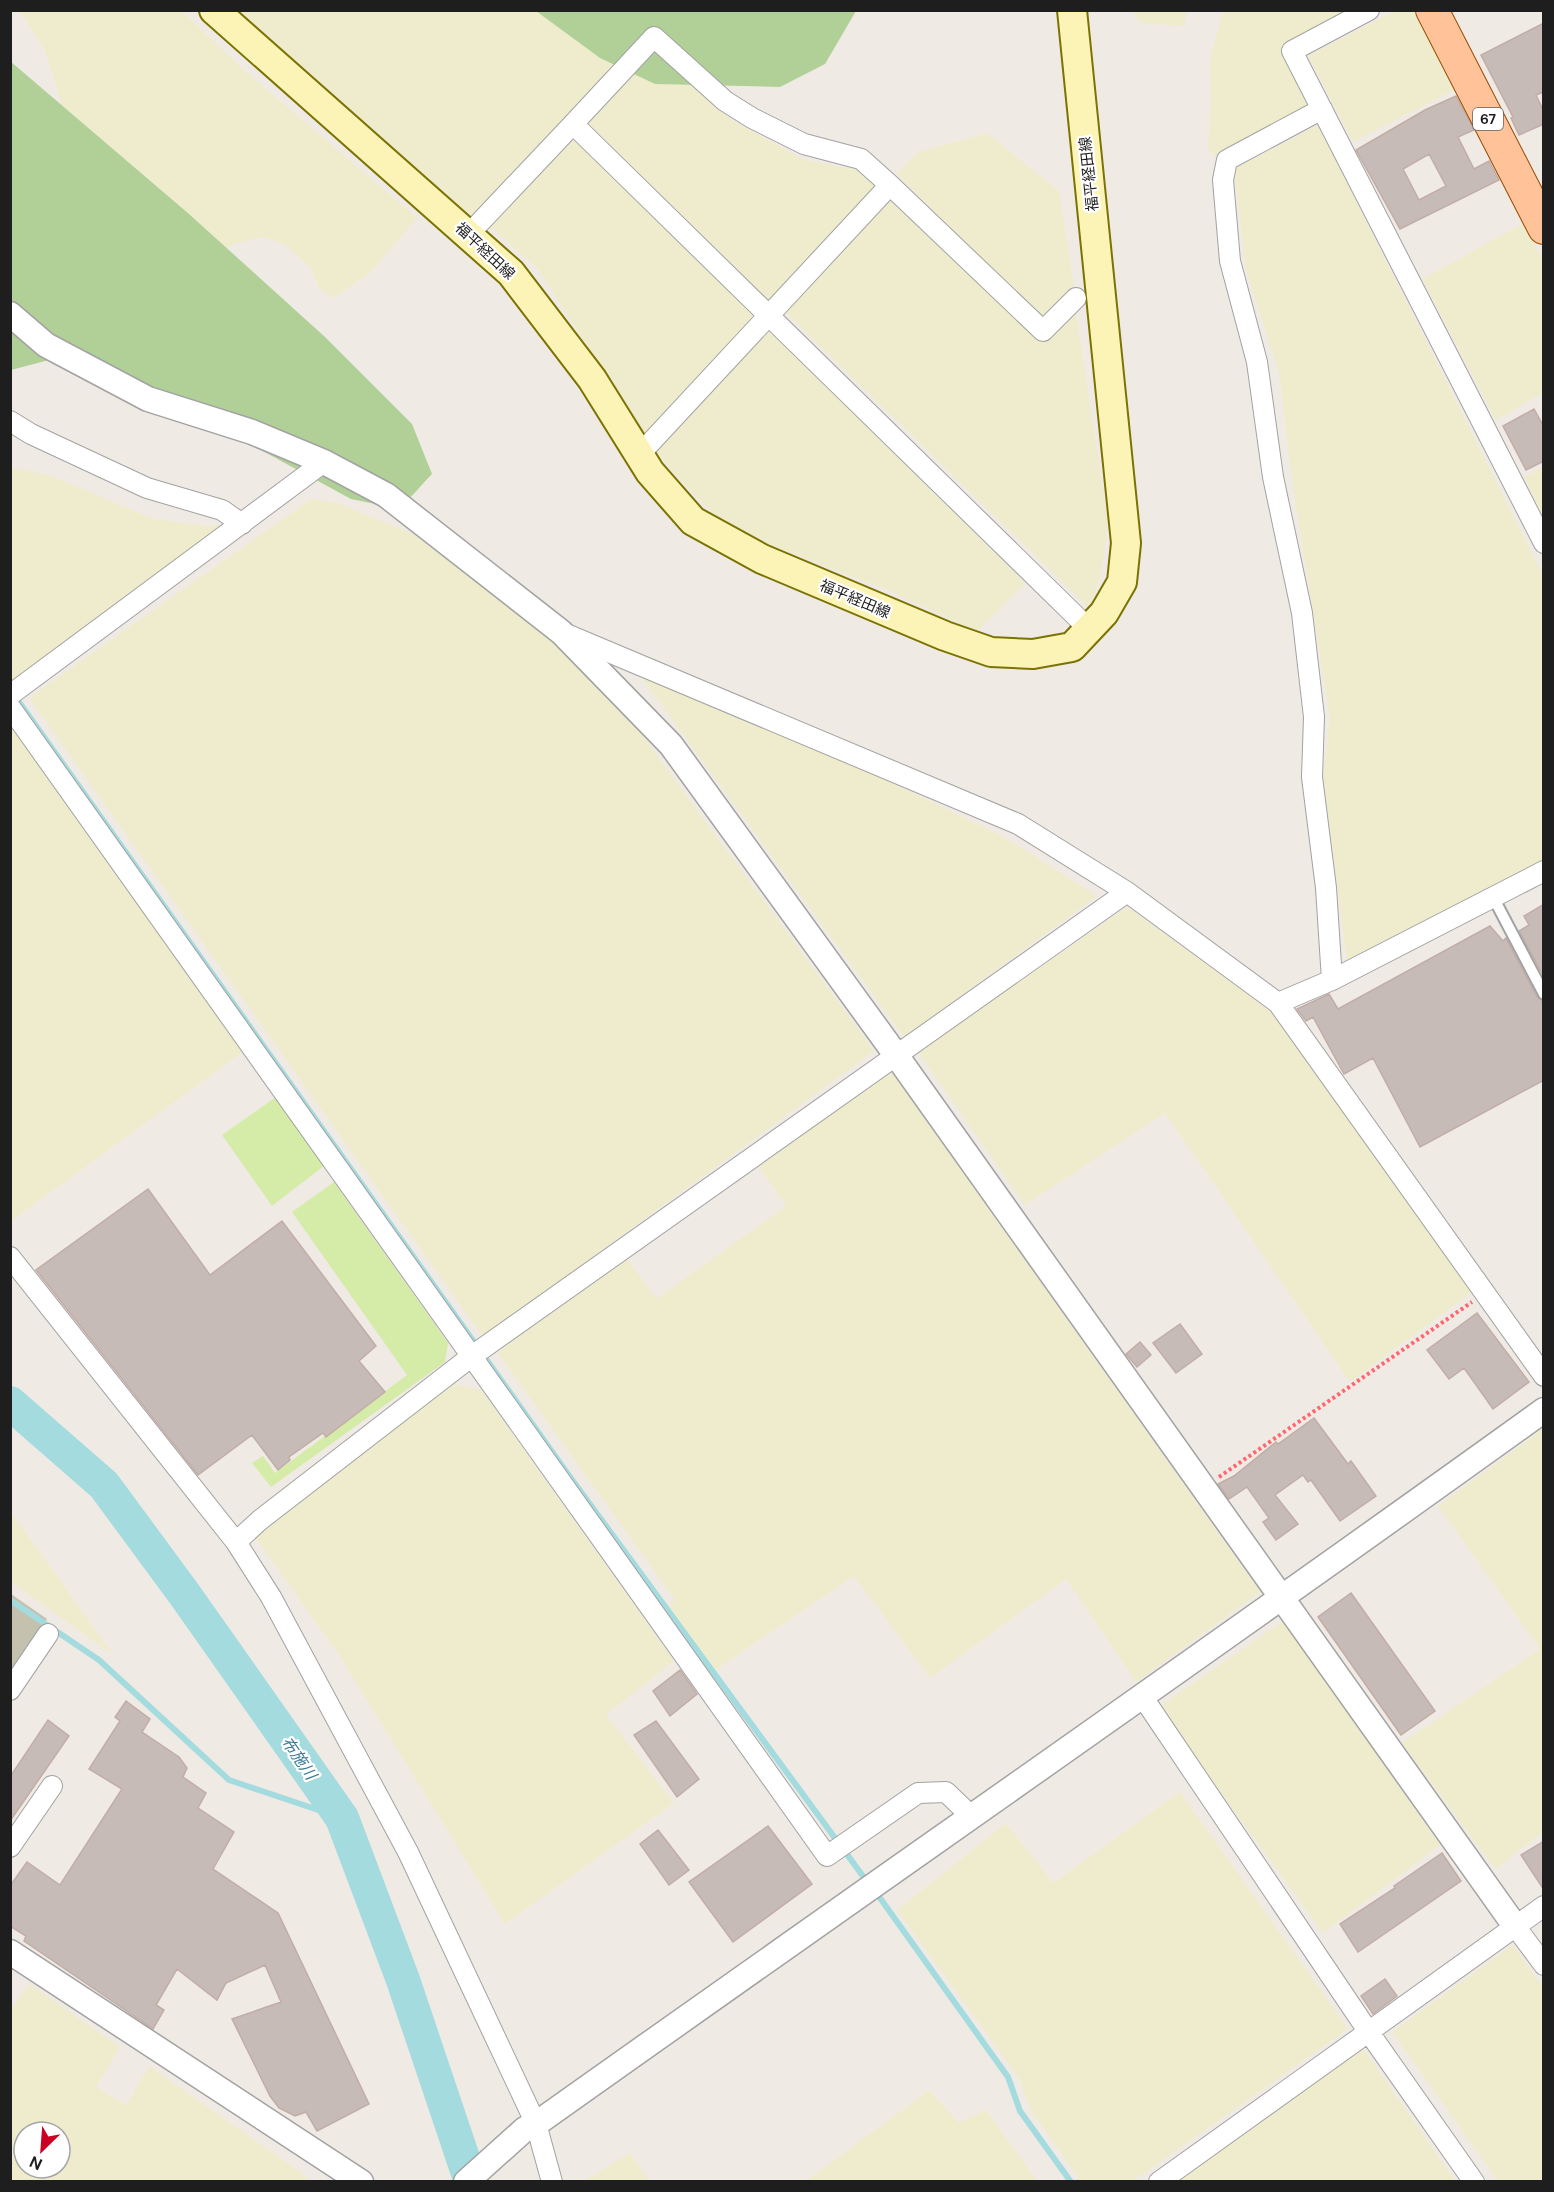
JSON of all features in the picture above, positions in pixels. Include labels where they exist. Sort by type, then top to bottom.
[{"type":"main road","name":"福平経田線","points":[[214,10],[511,273],[592,380],[639,455],[693,521],[762,559],[945,636],[991,652],[1033,654],[1072,647],[1104,613],[1122,582],[1126,543],[1072,10]]},
{"type":"main road","name":"67","points":[[1432,10],[1544,228]]},
{"type":"street","points":[[1369,10],[1292,51],[1544,543]]},
{"type":"street","points":[[468,235],[654,37],[725,101],[804,144],[861,159],[1043,331],[1076,298]]},
{"type":"street","points":[[1322,109],[1227,160],[1223,180],[1230,261],[1257,362],[1273,477],[1302,613],[1314,717],[1311,777],[1326,888],[1332,980]]},
{"type":"street","points":[[573,124],[1089,629]]},
{"type":"street","points":[[639,455],[890,185]]},
{"type":"street","points":[[10,314],[46,345],[148,399],[252,432],[324,462],[386,495],[561,632],[670,745],[896,1055],[1544,1965]]},
{"type":"street","points":[[10,421],[31,434],[147,488],[222,510],[242,524]]},
{"type":"street","points":[[10,695],[324,462]]},
{"type":"street","points":[[561,632],[1018,824],[1127,892],[1278,1003],[1544,1376]]},
{"type":"street","points":[[10,707],[827,1856],[918,1793],[946,1792],[970,1815]]},
{"type":"street","points":[[1278,1003],[1332,980],[1544,871]]},
{"type":"street","points":[[236,1542],[260,1520],[472,1356],[1127,892]]},
{"type":"street","points":[[10,1257],[236,1542],[271,1597],[408,1852],[530,2126],[552,2181]]},
{"type":"street","points":[[466,2181],[530,2126],[970,1815],[1282,1599],[1544,1410]]},
{"type":"street","points":[[10,1690],[48,1634]]},
{"type":"street","points":[[1142,1696],[1368,2031],[1474,2181]]},
{"type":"street","points":[[10,1847],[52,1786]]},
{"type":"street","points":[[1159,2181],[1544,1906]]},
{"type":"street","points":[[10,1952],[360,2181]]},
{"type":"lane","points":[[1493,897],[1544,994]]},
{"type":"path","points":[[1203,1487],[1485,1293]]},
{"type":"shaded area","points":[[20,11],[182,11],[244,70],[417,218],[370,273],[333,298],[319,288],[310,267],[284,244],[263,237],[240,242],[212,254],[66,118],[45,51]]},
{"type":"shaded area","points":[[239,11],[569,11],[628,48],[472,218]]},
{"type":"shaded area","points":[[1132,11],[1187,11],[1184,26],[1140,23]]},
{"type":"shaded area","points":[[1223,11],[1348,11],[1291,42],[1284,57],[1307,105],[1215,157],[1208,149],[1211,101],[1210,60]]},
{"type":"shaded area","points":[[1394,11],[1419,11],[1458,88],[1353,142],[1308,56]]},
{"type":"shaded area","points":[[655,53],[733,121],[805,160],[858,170],[875,187],[770,301],[587,122]]},
{"type":"shaded area","points":[[1318,125],[1543,575],[1543,860],[1347,961],[1323,777],[1330,718],[1293,488],[1279,373],[1246,270],[1234,169]]},
{"type":"shaded area","points":[[987,133],[1059,191],[1074,286],[1042,320],[896,173],[918,152]]},
{"type":"shaded area","points":[[573,138],[755,315],[646,438],[538,269],[489,226]]},
{"type":"shaded area","points":[[890,200],[1041,343],[1076,313],[1108,521],[1103,562],[1096,591],[1088,607],[784,311]]},
{"type":"shaded area","points":[[1524,223],[1543,260],[1543,393],[1496,420],[1422,279]]},
{"type":"shaded area","points":[[767,329],[1025,583],[977,632],[888,590],[756,540],[714,514],[676,476],[655,450]]},
{"type":"shaded area","points":[[10,467],[52,476],[153,519],[207,526],[228,524],[12,680]]},
{"type":"shaded area","points":[[1543,467],[1543,516],[1524,477]]},
{"type":"shaded area","points":[[311,499],[337,503],[433,542],[552,641],[641,734],[874,1051],[483,1337],[29,698]]},
{"type":"shaded area","points":[[642,678],[851,763],[1002,836],[1097,896],[904,1037]]},
{"type":"shaded area","points":[[10,723],[243,1052],[11,1221],[10,1221]]},
{"type":"shaded area","points":[[1127,907],[1268,1008],[1472,1292],[1350,1382],[1165,1113],[1025,1205],[918,1052]]},
{"type":"shaded area","points":[[890,1070],[1260,1592],[1136,1682],[1066,1579],[930,1678],[854,1576],[712,1672],[667,1607],[675,1600],[497,1352],[628,1259],[656,1299],[786,1206],[757,1164]]},
{"type":"shaded area","points":[[454,1384],[481,1390],[674,1661],[606,1715],[674,1803],[505,1924],[339,1655],[253,1534]]},
{"type":"shaded area","points":[[1543,1429],[1543,1832],[1495,1869],[1402,1743],[1540,1649],[1438,1506]]},
{"type":"shaded area","points":[[11,1513],[22,1527],[113,1655],[11,1582]]},
{"type":"shaded area","points":[[11,1594],[47,1619],[11,1673]]},
{"type":"shaded area","points":[[1283,1621],[1440,1845],[1323,1933],[1159,1707]]},
{"type":"shaded area","points":[[1180,1792],[1348,2029],[1133,2181],[1081,2181],[1031,2111],[1019,2078],[897,1910],[1006,1823],[1053,1883]]},
{"type":"shaded area","points":[[1513,1945],[1543,1988],[1543,2181],[1498,2181],[1392,2032]]},
{"type":"shaded area","points":[[29,1984],[120,2047],[96,2087],[126,2105],[149,2066],[307,2177],[304,2181],[11,2181],[11,2010]]},
{"type":"shaded area","points":[[1363,2048],[1455,2181],[1174,2182]]},
{"type":"shaded area","points":[[929,2090],[959,2123],[986,2110],[1037,2181],[806,2181]]},
{"type":"shaded area","points":[[630,2153],[649,2181],[584,2181]]},
{"type":"green space","points":[[536,11],[856,11],[825,64],[780,87],[655,84],[600,58]]},
{"type":"green space","points":[[10,61],[189,214],[325,337],[412,424],[432,474],[411,497],[395,508],[351,499],[200,417],[91,363],[49,360],[11,370]]},
{"type":"green space","points":[[276,1097],[325,1165],[272,1206],[222,1135]]},
{"type":"green space","points":[[334,1182],[448,1343],[445,1362],[271,1487],[252,1463],[263,1456],[275,1473],[407,1375],[292,1212]]},
{"type":"building","points":[[1544,23],[1544,92],[1536,95],[1544,112],[1544,124],[1519,135],[1511,118],[1513,117],[1481,55]]},
{"type":"building","points":[[1456,96],[1474,130],[1458,137],[1474,169],[1489,161],[1499,180],[1400,229],[1356,150],[1425,110]],"holes":[[[1429,154],[1446,186],[1419,200],[1403,169]]]},
{"type":"building","points":[[1534,409],[1544,427],[1544,461],[1526,470],[1503,426]]},
{"type":"building","points":[[1544,904],[1544,977],[1519,931],[1529,925],[1524,916]]},
{"type":"building","points":[[1490,926],[1503,941],[1506,938],[1537,997],[1544,1001],[1544,1080],[1420,1147],[1373,1058],[1344,1074],[1313,1017],[1306,1021],[1297,1009],[1329,994],[1338,1009]]},
{"type":"building","points":[[148,1189],[210,1275],[282,1221],[376,1346],[359,1361],[385,1392],[326,1437],[323,1433],[289,1457],[290,1460],[278,1470],[252,1435],[198,1475],[36,1270]]},
{"type":"building","points":[[1477,1313],[1529,1382],[1493,1409],[1464,1368],[1449,1379],[1427,1350]]},
{"type":"building","points":[[1180,1324],[1202,1354],[1176,1373],[1153,1343]]},
{"type":"building","points":[[1140,1342],[1151,1355],[1137,1367],[1126,1354]]},
{"type":"building","points":[[1314,1418],[1348,1464],[1351,1461],[1376,1496],[1340,1521],[1311,1480],[1308,1482],[1303,1475],[1275,1495],[1298,1524],[1276,1540],[1263,1522],[1269,1518],[1247,1487],[1229,1499],[1218,1484],[1234,1476],[1276,1442],[1278,1444]]},
{"type":"building","points":[[1351,1593],[1435,1711],[1401,1735],[1318,1617]]},
{"type":"building","points":[[680,1670],[697,1694],[670,1716],[653,1691]]},
{"type":"building","points":[[126,1701],[150,1719],[142,1732],[179,1757],[187,1768],[183,1777],[206,1793],[198,1808],[234,1832],[213,1869],[278,1913],[369,2104],[317,2131],[306,2112],[295,2116],[279,2108],[270,2096],[232,2019],[281,2002],[265,1965],[226,1983],[217,2000],[177,1969],[156,2005],[164,2010],[153,2029],[24,1941],[26,1936],[10,1926],[10,1886],[27,1862],[60,1885],[122,1789],[89,1769],[120,1721],[115,1717]]},
{"type":"building","points":[[48,1720],[69,1736],[10,1821],[10,1777]]},
{"type":"building","points":[[656,1721],[699,1779],[677,1797],[634,1735]]},
{"type":"building","points":[[768,1826],[812,1884],[733,1942],[689,1882]]},
{"type":"building","points":[[658,1830],[689,1870],[669,1885],[640,1844]]},
{"type":"building","points":[[1544,1841],[1544,1890],[1521,1855]]},
{"type":"building","points":[[1442,1853],[1461,1881],[1358,1952],[1340,1924],[1395,1888],[1394,1886]]},
{"type":"building","points":[[1385,1979],[1397,1996],[1373,2014],[1361,1996]]},
{"type":"waterway","points":[[14,695],[570,1477],[868,1883]]},
{"type":"waterway","name":"布施川","points":[[10,1403],[104,1485],[185,1595],[342,1818],[403,1980],[471,2182]]},
{"type":"waterway","points":[[10,1600],[99,1660],[229,1780],[342,1818]]},
{"type":"waterway","points":[[875,1891],[1008,2077],[1020,2111],[1071,2182]]}]
